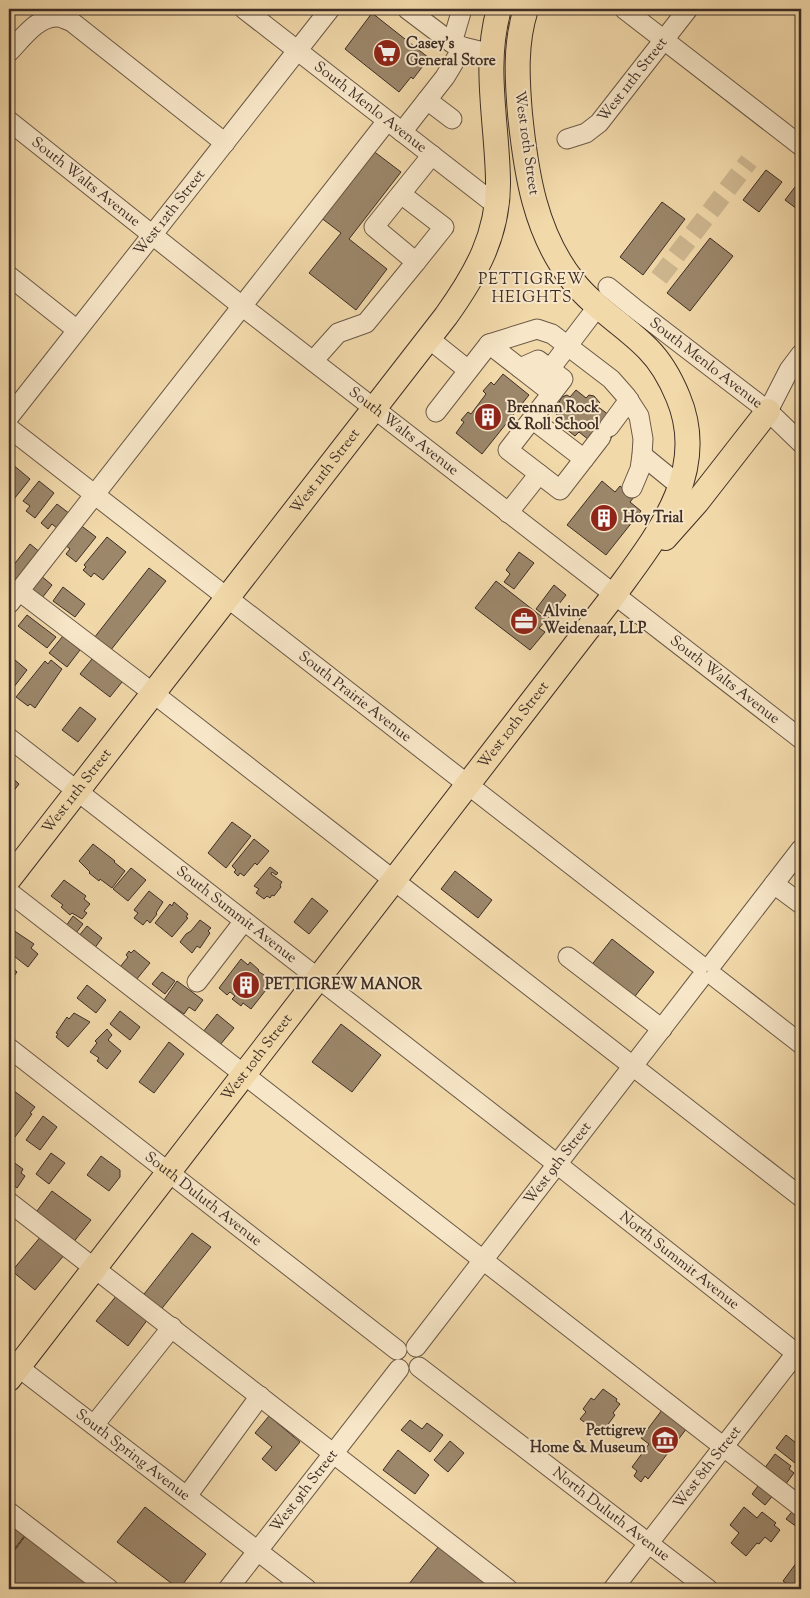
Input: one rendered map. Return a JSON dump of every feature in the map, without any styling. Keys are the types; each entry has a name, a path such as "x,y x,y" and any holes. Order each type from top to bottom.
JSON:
{"main road":[{"name":"West 11th Street","path":"9,879 464,291 477,268 486,251 492,228 498,182 491,89 493,36 499,9"},
{"name":"West 10th Street","path":"12,1369 95,1268 614,595 656,536 670,512 680,486 688,450 687,430 685,417 672,383 661,364 603,297 573,281 556,256 544,231 535,205 526,163 517,81 520,35 526,9"},
{"path":"614,595 697,502 768,411"}],"street":[{"name":"South Menlo Avenue","path":"244,9 496,205"},
{"name":"West 12th Street","path":"9,417 330,9"},
{"path":"407,9 427,15 458,45 492,54"},
{"path":"462,9 458,45 445,77 427,100 395,126 243,307 14,597 153,693 801,1197"},
{"path":"624,9 801,146"},
{"name":"West 11th Street","path":"567,139 586,133 600,123 688,9"},
{"path":"9,52 36,25 55,16 63,18 72,22 225,143"},
{"path":"427,100 452,119"},
{"name":"South Walts Avenue","path":"9,121 243,307 801,739"},
{"path":"416,262 374,227 432,155"},
{"path":"313,361 338,333 366,323 444,227 401,194"},
{"path":"9,276 78,330"},
{"name":"South Menlo Avenue","path":"603,297 634,308 768,411 801,443"},
{"path":"550,369 603,297"},
{"path":"436,412 489,344 537,329 552,334 611,379 629,400 639,416 642,455 640,469 632,488"},
{"path":"428,338 468,370"},
{"path":"489,344 552,393"},
{"path":"768,411 789,370 801,354"},
{"path":"520,368 538,360 563,379 508,450 560,490 629,400"},
{"path":"532,419 584,459"},
{"name":"South Prairie Avenue","path":"9,428 801,1044"},
{"path":"642,455 680,486"},
{"path":"508,513 539,474"},
{"name":"South Summit Avenue","path":"9,738 557,1164"},
{"name":"West 9th Street","path":"406,1349 484,1259 801,849"},
{"path":"774,884 801,904"},
{"path":"9,892 801,1507"},
{"path":"197,982 244,921"},
{"path":"568,957 662,1029"},
{"name":"South Duluth Avenue","path":"9,1048 168,1172 406,1349"},
{"name":"North Summit Avenue","path":"557,1164 800,1352"},
{"path":"9,1202 508,1589"},
{"path":"94,1425 172,1328"},
{"path":"406,1349 421,1354 419,1367 412,1372 407,1372 396,1366 394,1358 406,1349"},
{"name":"West 8th Street","path":"613,1589 800,1352"},
{"name":"North Duluth Avenue","path":"419,1367 708,1589"},
{"name":"South Spring Avenue","path":"12,1369 94,1425 307,1589"},
{"name":"West 9th Street","path":"228,1589 399,1369"},
{"path":"187,1496 260,1396"},
{"path":"9,1512 108,1589"}],"building":[{"name":"Casey's General Store","path":"372,13 429,58 413,79 411,77 399,92 345,49"},
{"path":"372,150 401,172 349,239 387,269 356,310 309,273 341,233 320,217"},
{"path":"766,170 782,182 759,212 743,200"},
{"path":"795,187 801,192 801,212 785,200"},
{"path":"662,202 685,219 643,275 620,257"},
{"path":"710,238 733,256 690,311 667,293"},
{"name":"Brennan Rock & Roll School","path":"503,374 529,395 482,454 456,433 464,422 461,420 468,412 471,414 486,394 483,391 491,382 494,385"},
{"path":"576,390 586,398 589,395 594,396 600,403 597,406 609,415 614,434 609,441 589,440 579,432 575,436 565,428 568,424 556,414 560,409 558,404 562,397 567,395 570,397"},
{"path":"12,464 30,479 10,504 9,468"},
{"path":"39,481 54,493 35,518 26,511 30,506 23,501"},
{"name":"Hoy Trial","path":"602,481 615,492 620,486 634,497 630,502 641,511 606,555 567,525"},
{"path":"57,504 70,514 58,529 52,524 48,529 41,523"},
{"path":"79,524 96,537 76,562 66,554 70,549 64,544"},
{"path":"107,537 126,552 103,580 94,573 91,577 83,570 86,567 84,565"},
{"path":"30,544 41,553 12,589 9,587 9,571"},
{"path":"519,552 534,563 514,589 504,582 510,574 506,570"},
{"path":"149,568 166,581 110,651 94,638"},
{"path":"40,575 52,585 42,598 30,588"},
{"path":"496,581 546,620 539,628 545,632 530,650 475,608"},
{"path":"554,585 566,595 548,618 536,609"},
{"path":"63,587 85,604 75,617 53,601"},
{"path":"27,615 56,637 47,648 18,626"},
{"path":"63,636 80,650 67,667 49,653"},
{"path":"96,654 126,677 110,697 80,674"},
{"path":"9,655 27,670 10,692 9,691"},
{"path":"51,660 62,669 35,708 30,704 28,706 16,697 45,661 48,664"},
{"path":"80,707 96,719 78,742 62,730"},
{"path":"9,775 19,784 9,797"},
{"path":"232,822 251,836 226,868 208,853"},
{"path":"254,839 269,851 244,876 240,873 238,876 232,866"},
{"path":"93,844 125,871 112,888 89,873 79,861"},
{"path":"270,867 278,873 276,875 272,872 271,874 282,882 281,887 274,896 272,895 270,898 267,896 264,899 256,893 259,889 254,886"},
{"path":"131,868 146,880 128,901 113,889"},
{"path":"455,871 492,900 478,918 441,889"},
{"path":"64,880 86,896 84,899 90,904 84,911 87,913 82,919 72,913 70,915 61,907 63,905 51,896"},
{"path":"149,891 163,902 150,923 147,920 143,925 134,918 138,913 134,910"},
{"path":"312,898 328,911 309,934 294,922"},
{"path":"174,902 188,914 186,917 188,918 172,937 155,923 170,904 172,906"},
{"path":"73,916 83,924 76,933 66,926"},
{"path":"200,920 211,928 208,931 210,933 200,948 197,946 192,953 180,942"},
{"path":"87,926 102,938 94,949 78,937"},
{"path":"13,930 34,944 31,948 38,954 28,967 10,953 12,952 9,949 11,939 9,935"},
{"path":"612,939 654,972 632,1000 590,967"},
{"path":"134,950 150,963 136,980 120,967 128,957 126,955 129,951 131,953"},
{"name":"PETTIGREW MANOR","path":"241,959 248,965 250,962 258,971 273,981 251,1009 243,1003 241,1006 232,999 235,996 230,992 227,995 219,988"},
{"path":"9,965 17,972 9,983"},
{"path":"162,972 175,981 165,994 152,984"},
{"path":"177,981 203,1000 195,1011 189,1007 184,1014 164,1000"},
{"path":"87,985 106,1000 96,1013 77,998"},
{"path":"120,1011 140,1027 130,1040 110,1024"},
{"path":"74,1013 90,1022 68,1047 56,1037 58,1034 56,1033 67,1017 69,1019"},
{"path":"217,1014 234,1028 220,1045 203,1032"},
{"path":"341,1024 381,1055 352,1092 312,1062"},
{"path":"107,1029 112,1035 108,1040 121,1051 107,1069 97,1061 99,1058 90,1052 97,1043 95,1041"},
{"path":"169,1042 184,1054 154,1093 139,1082"},
{"path":"9,1087 35,1107 9,1145"},
{"path":"43,1116 57,1127 40,1150 26,1140"},
{"path":"51,1153 65,1163 49,1184 36,1174"},
{"path":"101,1156 120,1170 120,1177 109,1191 87,1175"},
{"path":"12,1161 23,1169 21,1173 25,1176 17,1188 9,1182 9,1164"},
{"path":"52,1191 91,1220 72,1244 34,1215"},
{"path":"192,1233 211,1247 159,1312 141,1298"},
{"path":"42,1235 65,1254 35,1290 12,1271"},
{"path":"117,1295 148,1319 128,1346 96,1321"},
{"path":"603,1389 617,1399 616,1401 620,1404 606,1427 603,1424 600,1428 597,1426 595,1430 580,1419 586,1412 583,1409 591,1398 594,1400"},
{"path":"662,1410 687,1428 648,1479 645,1476 641,1482 634,1476 637,1471 632,1467 649,1444 641,1438"},
{"path":"269,1416 300,1442 276,1471 262,1459 272,1447 255,1433"},
{"path":"410,1420 422,1429 427,1423 443,1435 430,1452 401,1430"},
{"path":"786,1435 801,1447 800,1467 776,1448"},
{"path":"450,1441 464,1453 448,1472 434,1460"},
{"path":"398,1450 429,1475 415,1494 383,1470"},
{"path":"775,1454 791,1466 789,1469 794,1473 785,1485 764,1469"},
{"path":"761,1482 775,1493 765,1505 752,1494"},
{"path":"145,1507 206,1554 179,1589 117,1542"},
{"path":"744,1507 757,1518 762,1512 776,1523 774,1525 780,1530 771,1542 765,1537 746,1556 731,1543 739,1533 730,1525"},
{"path":"795,1508 801,1513 801,1530 786,1519"},
{"path":"11,1524 25,1535 9,1556 9,1527"},
{"path":"26,1535 97,1589 20,1589 9,1581 9,1558"},
{"path":"439,1546 494,1589 405,1589"},
{"path":"797,1562 801,1565 801,1589 789,1589 791,1587 783,1581"}],"tunnel":[{"path":"659,278 749,161"}],"place":[{"name":"Casey's General Store","path":"387,53"},
{"name":"Brennan Rock & Roll School","path":"488,417"},
{"name":"Hoy Trial","path":"604,518"},
{"name":"Alvine Weidenaar, LLP","path":"524,621"},
{"name":"PETTIGREW MANOR","path":"246,985"},
{"name":"Pettigrew Home & Museum","path":"665,1440"}],"district":[{"name":"PETTIGREW HEIGHTS","path":"532,289"}]}
